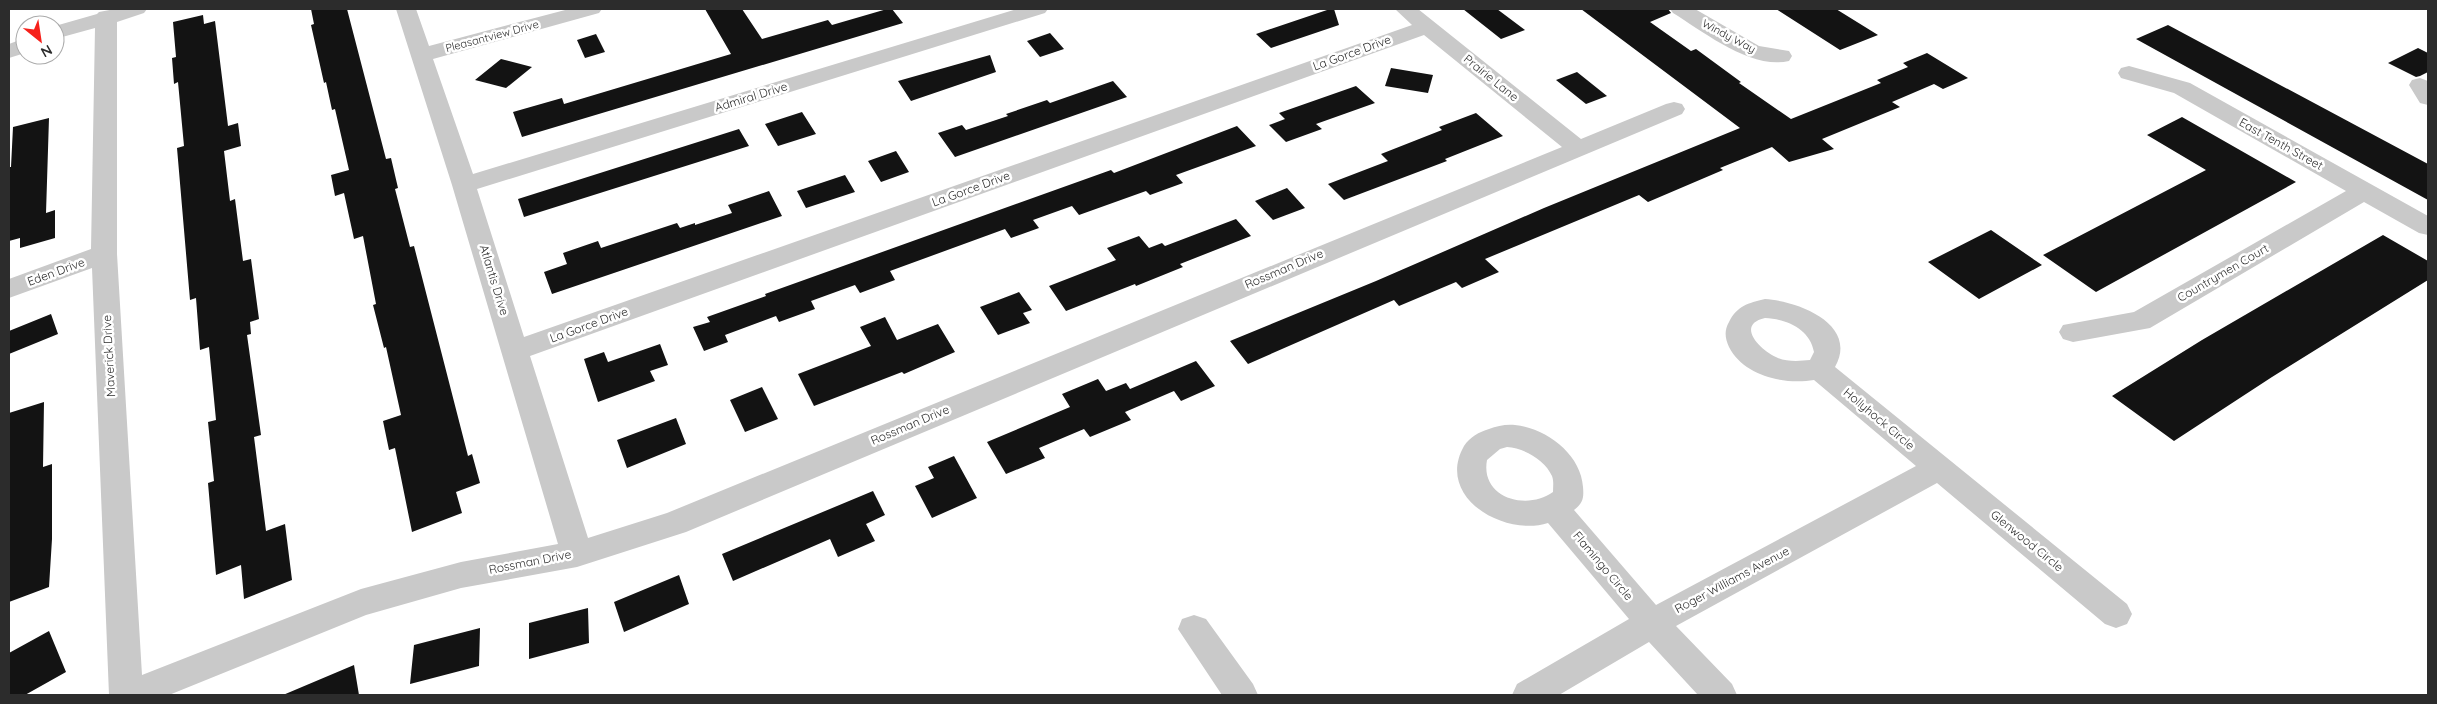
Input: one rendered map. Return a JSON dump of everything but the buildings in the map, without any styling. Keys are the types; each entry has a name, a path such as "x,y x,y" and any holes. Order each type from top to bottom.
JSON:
{"street":[{"path":"65,30 106,16 137,9"},
{"name":"Atlantis Drive","path":"406,9 464,184 577,554"},
{"name":"Pleasantview Drive","path":"422,56 592,9"},
{"name":"Admiral Drive","path":"464,184 1038,9"},
{"name":"Prairie Lane","path":"1405,9 1577,147"},
{"name":"Windy Way","path":"1680,9 1753,52 1781,56"},
{"name":"Maverick Drive","path":"106,16 104,254 126,695"},
{"name":"La Gorce Drive","path":"515,351 1427,27"},
{"name":"East Tenth Street","path":"2129,73 2182,88 2428,227"},
{"name":"Rossman Drive","path":"131,695 361,603 461,575 577,554 675,524 1577,147 1674,109"},
{"name":"Countrymen Court","path":"2073,332 2140,321 2364,191"},
{"name":"Eden Drive","path":"9,289 104,254"},
{"name":"Hollyhock Circle","path":"1819,369 1938,468"},
{"name":"Glenwood Circle","path":"1938,468 2116,614"},
{"name":"Roger Williams Avenue","path":"1528,695 1652,623 1938,468"},
{"name":"Flamingo Circle","path":"1554,508 1652,623 1720,695"},
{"path":"1194,629 1241,695"}]}
